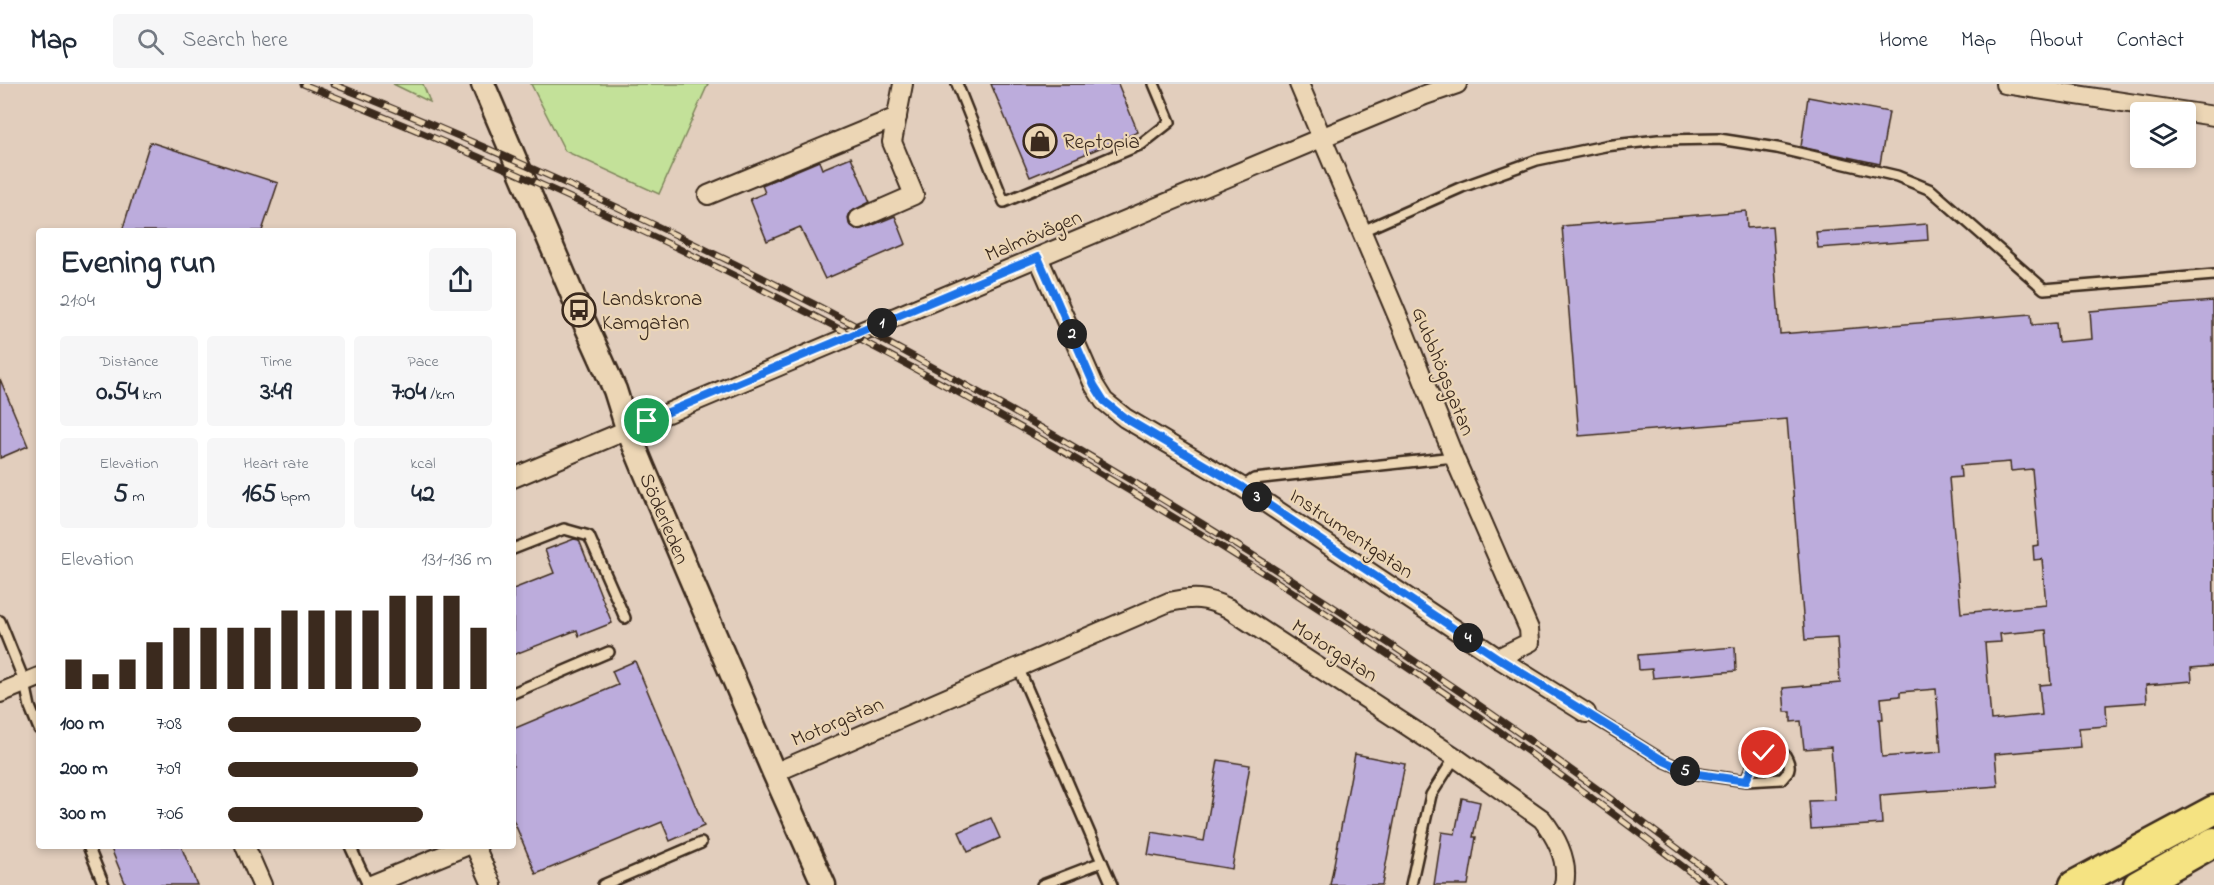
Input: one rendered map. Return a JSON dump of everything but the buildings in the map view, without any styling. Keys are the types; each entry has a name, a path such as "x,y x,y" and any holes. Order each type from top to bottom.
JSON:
{"main road":[{"path":"2074,885 2214,810"},
{"path":"2138,885 2214,842"}],"street":[{"name":"Söderleden","path":"483,84 615,390 627,428 824,885"},
{"path":"859,219 914,195 892,142 903,84"},
{"name":"Gubbhögsgatan","path":"1299,84 1403,329 1454,457 1529,629 1530,642 1498,658"},
{"name":"Malmövägen","path":"516,477 1320,138 1457,84"},
{"path":"2005,84 2214,116"},
{"path":"708,195 897,117"},
{"name":"Instrumentgatan","path":"1038,257 1094,385 1104,401 1125,418 1242,487 1498,658 1586,713"},
{"name":"Motorgatan","path":"774,773 1169,602 1192,597 1210,600 1239,614 1455,757 1542,819 1552,831 1562,851 1566,874 1564,885"},
{"path":"0,693 32,680"},
{"path":"246,849 262,885"},
{"path":"369,885 459,849"},
{"path":"476,849 492,885"}],"lane":[{"path":"957,84 1004,202 1142,144 1170,122 1154,84"},
{"path":"1360,232 1462,187 1537,160 1605,146 1647,141 1719,139 1778,148 1897,176 1931,190 2044,289 2214,274"},
{"path":"1242,487 1254,478 1454,457"},
{"path":"516,548 564,529 589,536 625,618"},
{"path":"0,621 32,680 30,707 36,722"},
{"path":"516,692 609,652"},
{"path":"1018,667 1112,885"},
{"path":"1586,713 1664,761 1691,773 1746,781 1782,779 1789,772 1790,764 1785,755 1776,752 1764,753 1756,758 1746,781"},
{"path":"1411,885 1431,795 1455,757"},
{"path":"603,885 701,843"},
{"path":"89,849 104,885"},
{"path":"351,849 369,885"},
{"path":"1042,885 1102,862"}],"green space":[{"path":"393,84 423,84 430,102"},
{"path":"531,84 708,84 659,194 565,151"}],"railway":[{"path":"303,84 449,144 593,208 736,276 876,348 1015,424 1151,504 1285,587 1417,674 1564,777 1707,885"},
{"path":"333,84 519,162 702,248 881,339 1057,437 1229,541 1399,650 1564,765 1726,885"}],"place":[{"name":"Reptopia","path":"1040,141"},
{"name":"Landskrona Kamgatan","path":"579,310"}],"route":[{"path":"647,421 1038,257 1094,385 1104,401 1125,418 1242,487 1498,658 1664,761 1691,773 1746,781 1756,758 1764,753"}]}
